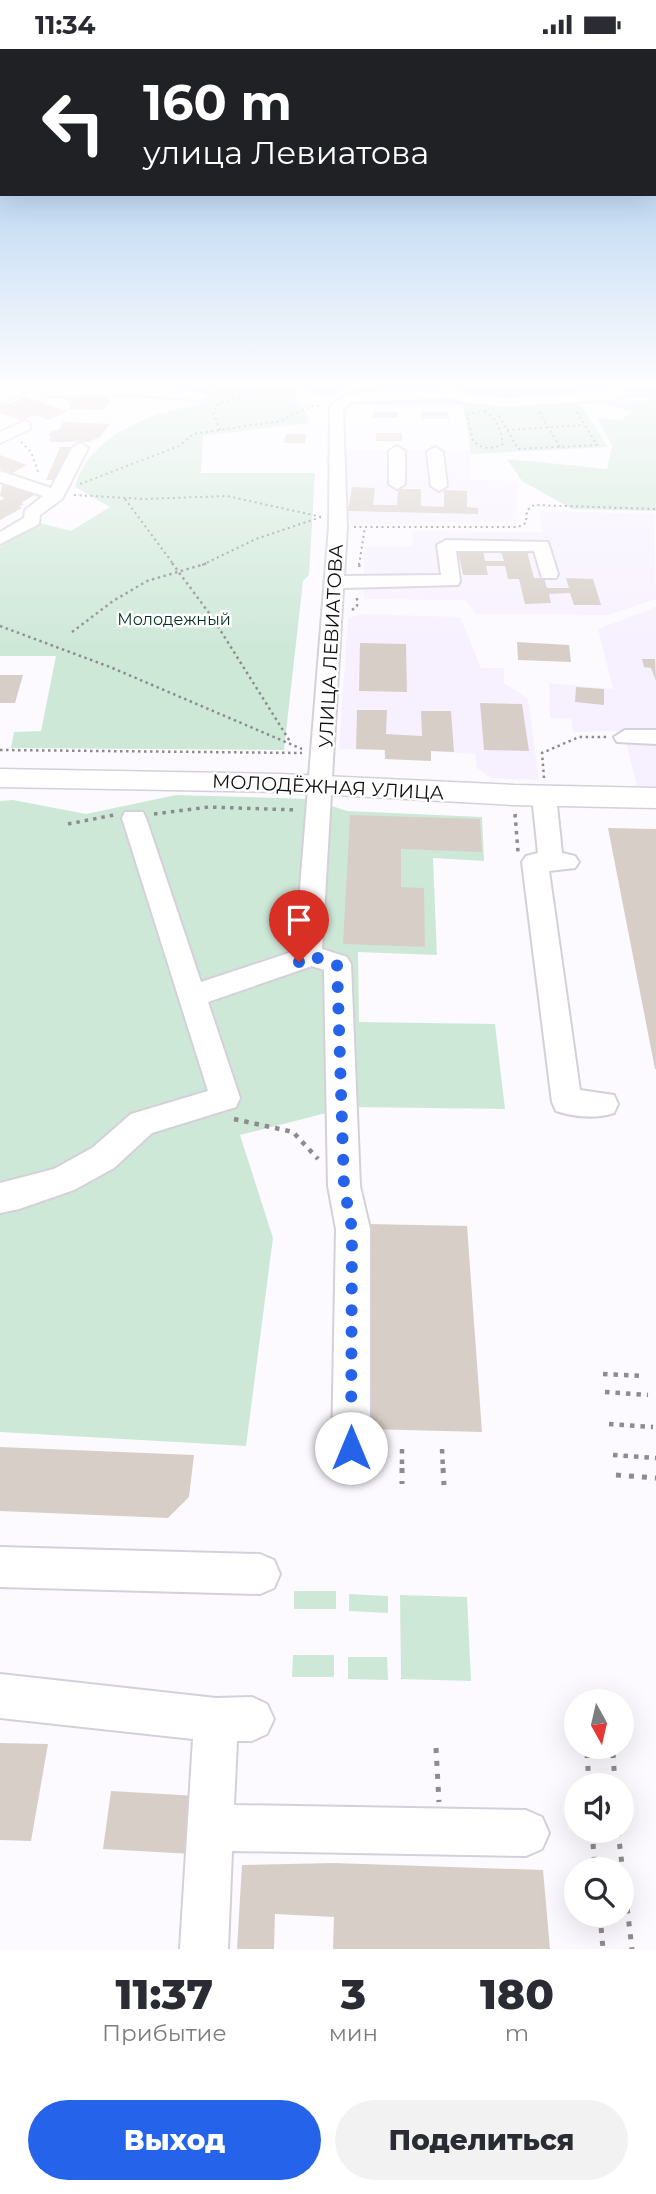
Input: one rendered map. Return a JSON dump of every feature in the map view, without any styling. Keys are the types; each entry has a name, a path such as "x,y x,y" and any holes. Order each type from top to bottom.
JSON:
{"main road":[{"name":"МОЛОДЁЖНАЯ УЛИЦА","path":"0,778 318,798 544,792 656,798"}],"street":[{"path":"0,539 33,520 31,514 56,495 69,470"},
{"name":"УЛИЦА ЛЕВИАТОВА","path":"308,955 335,582 334,470"},
{"path":"397,470 397,484"},
{"path":"437,470 439,486"},
{"path":"2,479 56,495"},
{"path":"335,582 451,581 446,545 542,546 549,574"},
{"path":"625,737 656,737"},
{"path":"544,792 567,1102 603,1104"},
{"path":"0,1198 19,1195 62,1180 103,1158 142,1122 225,1098 134,818"},
{"path":"192,996 299,962 308,955 337,964 344,1186 352,1229 351,1448"},
{"path":"0,1567 260,1574"},
{"path":"0,1696 234,1719 211,1828 204,1949"},
{"path":"211,1828 526,1833"}],"path":[{"path":"38,470 43,484 56,495 94,494 125,499 227,496 333,521 518,527 526,523 527,510 534,506 656,509"},
{"path":"56,495 120,470"},
{"path":"125,499 151,538 180,571 292,744"},
{"path":"72,632 113,601 147,581 208,563 256,539 333,521"},
{"path":"0,626 110,667 310,753 0,750"},
{"path":"544,792 542,753 579,737 625,737"},
{"path":"68,824 131,811 134,818 209,807 318,798"},
{"path":"514,809 519,857 551,862"},
{"path":"225,1098 232,1118 293,1132 344,1186"},
{"path":"603,1374 645,1376"},
{"path":"605,1392 648,1395"},
{"path":"610,1424 653,1427"},
{"path":"402,1449 402,1484"},
{"path":"442,1449 444,1485"},
{"path":"613,1455 656,1458"},
{"path":"616,1475 656,1478"},
{"path":"436,1748 439,1798"},
{"path":"619,1843 632,1949"},
{"path":"601,1927 603,1949"}],"shaded area":[{"path":"344,470 470,470 470,480 518,482 516,521 350,525 350,519 342,518"},
{"path":"539,511 654,514 656,599 608,615 476,614 465,600 364,599 364,547 413,546 412,531 542,532"},
{"path":"656,607 656,786 637,786 623,731 573,732 571,719 550,718 549,683 613,689 598,629"},
{"path":"362,614 460,617 481,668 504,668 504,683 528,699 539,780 491,778 477,768 475,754 431,751 431,761 385,759 384,750 339,749 348,618"}],"green space":[{"name":"Молодежный","path":"82,470 201,470 201,473 315,473 309,575 303,581 284,750 11,748 14,732 41,731 56,656 0,656 0,547 36,522 71,531 110,507 75,487"},
{"path":"514,470 656,470 656,511 572,509 522,481"},
{"path":"176,795 311,799 347,811 482,817 484,861 433,858 437,955 358,952 359,1022 495,1024 505,1109 350,1107 240,1135 273,1238 246,1446 0,1432 0,801 13,800 86,814"},
{"path":"294,1591 336,1591 336,1609 294,1609"},
{"path":"349,1594 388,1596 388,1613 349,1611"},
{"path":"400,1595 467,1597 471,1681 401,1679"},
{"path":"293,1655 334,1655 334,1677 292,1677"},
{"path":"348,1657 387,1657 388,1680 348,1679"}],"building":[{"path":"50,470 61,470 56,480 46,480"},
{"path":"3,482 36,494 21,503 24,504 19,507 22,508 0,520 0,501 5,498 0,496"},
{"path":"352,487 375,488 373,505 397,505 398,489 421,489 421,506 444,507 444,490 467,491 467,507 478,508 478,514 348,511"},
{"path":"458,551 483,551 485,561 504,561 501,552 527,551 534,578 544,578 547,588 569,588 566,578 593,579 601,605 574,605 570,593 549,594 551,603 525,604 519,579 508,579 505,566 486,566 488,575 463,575"},
{"path":"517,642 569,645 571,662 518,660"},
{"path":"360,643 406,644 407,692 359,691"},
{"path":"642,659 655,659 656,681 651,668 644,667"},
{"path":"0,675 23,675 15,703 0,703"},
{"path":"576,687 604,689 604,705 575,702"},
{"path":"480,703 522,704 529,751 484,750"},
{"path":"357,710 387,710 386,734 422,736 421,711 451,711 454,752 431,751 431,761 385,759 385,750 356,749"},
{"path":"350,815 480,819 482,852 401,849 401,887 424,888 425,947 343,944"},
{"path":"608,828 656,829 656,1069 655,1069"},
{"path":"367,1224 467,1226 482,1432 367,1429"},
{"path":"0,1447 194,1455 189,1497 168,1518 0,1511"},
{"path":"0,1743 48,1744 31,1841 0,1840"},
{"path":"111,1791 198,1796 193,1854 103,1849"},
{"path":"334,1863 543,1870 550,1949 333,1949 334,1917 275,1914 274,1949 237,1949 242,1865"}],"route":[{"path":"299,962 308,955 337,964 344,1186 352,1229 351,1448"}]}
